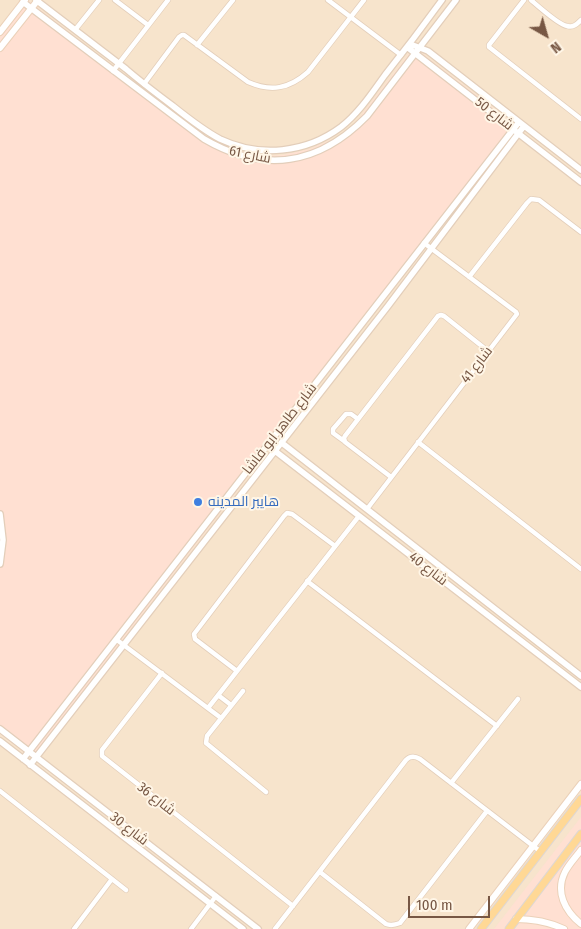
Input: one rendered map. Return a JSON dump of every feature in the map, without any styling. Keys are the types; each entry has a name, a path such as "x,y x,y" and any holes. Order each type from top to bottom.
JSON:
{"main road":[{"path":"0,48 37,0"},
{"path":"0,32 24,1"},
{"path":"469,929 581,784"},
{"path":"481,929 581,800"},
{"path":"509,929 516,923 581,834"},
{"path":"581,850 564,872 561,888 562,899 567,909 581,924"},
{"path":"516,923 530,919 564,929"}],"street":[{"name":"شارع 61","path":"37,0 198,125 232,144 256,150 282,151 303,146 328,135 350,119 442,0"},
{"path":"115,0 148,25"},
{"path":"113,70 168,0"},
{"path":"197,45 233,0"},
{"path":"328,0 401,55"},
{"path":"144,84 180,36 184,35 248,82 266,88 284,87 308,72 364,0"},
{"name":"شارع 61","path":"24,1 194,132 216,146 242,156 256,159 280,160 313,153 340,140 359,125 456,0"},
{"path":"524,0 489,45 489,48 581,119"},
{"path":"531,0 564,26 577,25 581,20"},
{"path":"75,30 96,1"},
{"name":"شارع 50","path":"408,45 428,51 581,170"},
{"name":"شارع 50","path":"408,45 415,54 581,182"},
{"name":"شارع طاهر ابو فاشا","path":"30,765 432,248 521,124"},
{"path":"194,132 198,125"},
{"name":"شارع طاهر ابو فاشا","path":"23,760 424,243 516,131"},
{"path":"470,277 531,199 539,200 581,232"},
{"name":"شارع 41","path":"366,509 516,313 424,243"},
{"path":"345,442 344,437 439,315 444,316 488,350"},
{"path":"358,419 351,414 346,414 333,429 333,433 391,477"},
{"name":"شارع 40","path":"282,442 581,676"},
{"path":"418,442 581,569"},
{"name":"شارع 40","path":"275,451 581,687"},
{"path":"237,671 195,639 194,634 284,516 287,513 292,514 335,546"},
{"path":"0,514 3,540 0,564"},
{"path":"208,708 359,516"},
{"path":"308,581 497,726"},
{"path":"117,640 221,718"},
{"name":"شارع 36","path":"162,673 102,750 102,756 293,906"},
{"path":"243,691 205,741 207,745 266,792"},
{"path":"218,695 231,705"},
{"path":"451,783 518,699"},
{"name":"شارع 30","path":"0,728 258,929"},
{"name":"شارع 30","path":"0,742 243,929"},
{"path":"275,929 406,760 413,757 420,759 541,852"},
{"path":"0,790 126,890"},
{"path":"320,872 386,924 400,923 487,811"},
{"path":"74,929 112,879"},
{"path":"191,929 216,896"}],"shaded area":[{"path":"0,0 581,0 581,929 0,929"},
{"path":"28,0 185,122 210,139 246,153 265,156 283,155 310,149 335,138 359,118 414,47 518,127 31,758 0,734 0,37"},
{"path":"581,817 581,929 494,929"}],"place":[{"name":"هايبر المدينه","path":"198,502"}]}
